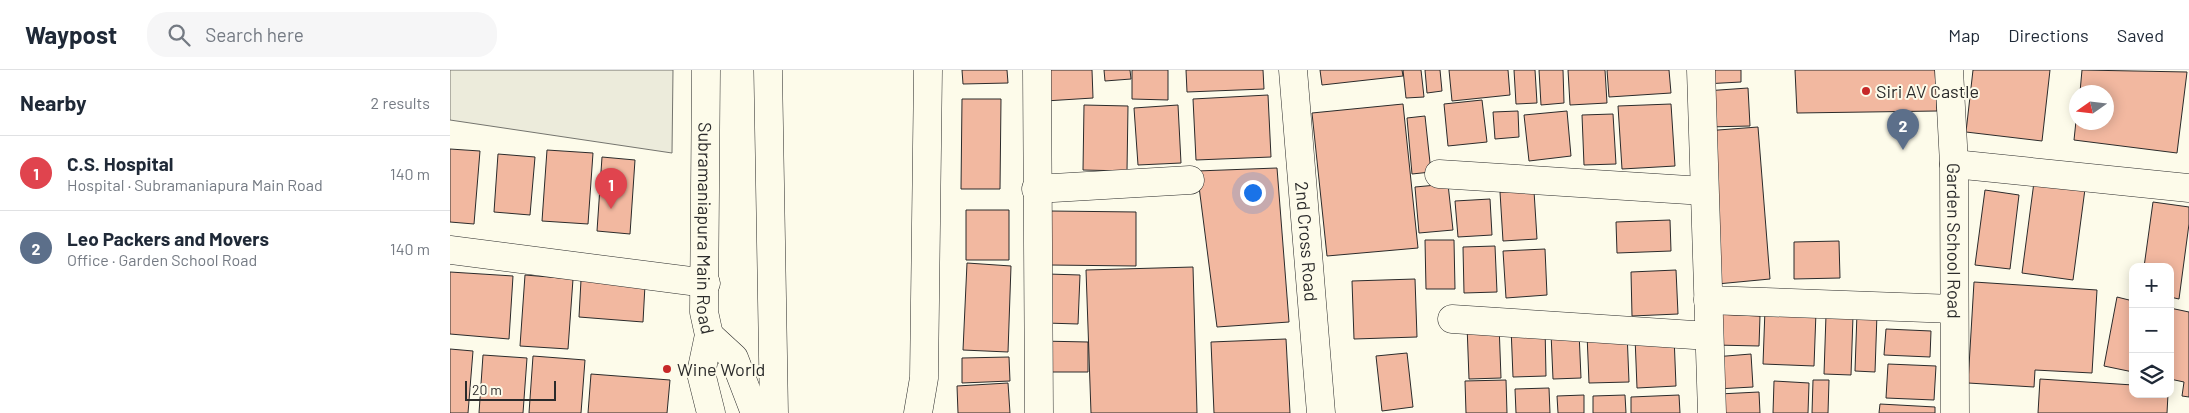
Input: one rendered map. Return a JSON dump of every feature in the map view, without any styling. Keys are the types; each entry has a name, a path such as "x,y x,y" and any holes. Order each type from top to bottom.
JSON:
{"street":[{"name":"Subramaniapura Main Road","path":"706,70 706,283 704,312 709,335 701,373 711,413"},
{"path":"768,70 774,413"},
{"path":"918,413 924,378 928,70"},
{"path":"1036,70 1039,413"},
{"name":"2nd Cross Road","path":"1293,70 1321,413"},
{"path":"1701,70 1712,413"},
{"name":"Garden School Road","path":"1949,70 1954,164 1956,413"},
{"path":"1954,164 2189,188"},
{"path":"1439,174 1704,190"},
{"path":"1036,188 1190,180"},
{"path":"450,250 706,283"},
{"path":"1708,300 1954,309"},
{"path":"1452,319 1709,336"},
{"path":"709,335 734,358 755,413"}],"shaded area":[{"path":"450,70 673,70 672,153 450,120"}],"building":[{"path":"962,70 1007,70 1008,83 963,84"},
{"path":"1044,70 1092,70 1093,98 1045,101"},
{"path":"1104,70 1130,70 1131,79 1105,81"},
{"path":"1132,70 1168,70 1168,100 1132,99"},
{"path":"1186,70 1263,70 1264,89 1187,92"},
{"path":"1320,70 1402,70 1403,76 1322,85"},
{"path":"1403,70 1421,70 1424,97 1406,98"},
{"path":"1425,70 1440,70 1442,91 1427,93"},
{"path":"1449,70 1508,70 1510,95 1452,101"},
{"path":"1514,70 1535,70 1537,103 1516,104"},
{"path":"1539,70 1563,70 1564,103 1541,105"},
{"path":"1568,70 1605,70 1607,103 1570,105"},
{"path":"1607,70 1669,70 1671,93 1609,97"},
{"path":"1704,70 1741,70 1741,82 1704,84"},
{"name":"Siri AV Castle","path":"1795,70 1935,70 1937,111 1797,113"},
{"path":"1973,70 2050,70 2042,141 1966,132"},
{"path":"2082,70 2187,72 2177,153 2074,140 2075,130 2114,130 2114,85 2081,85"},
{"path":"1748,88 1750,126 1707,127 1705,91"},
{"path":"1268,95 1271,157 1196,160 1193,99"},
{"path":"962,99 1001,99 1000,189 961,189"},
{"path":"1482,100 1487,142 1448,146 1444,104"},
{"path":"1403,104 1418,248 1327,256 1312,113"},
{"path":"1671,104 1675,166 1622,169 1618,106"},
{"path":"1084,105 1128,106 1127,171 1083,170"},
{"path":"1178,105 1181,163 1138,165 1134,108"},
{"path":"1518,111 1519,137 1495,139 1493,112"},
{"path":"1567,111 1571,156 1529,161 1524,115"},
{"path":"1613,114 1616,164 1584,165 1582,115"},
{"path":"1425,116 1431,172 1412,174 1407,118"},
{"path":"1758,127 1770,279 1717,284 1705,131"},
{"path":"450,149 480,151 474,224 450,222"},
{"path":"547,150 593,153 588,224 542,221"},
{"path":"498,154 535,157 530,215 494,212"},
{"path":"602,157 635,160 630,234 597,231"},
{"path":"1277,168 1289,322 1217,327 1197,171"},
{"path":"2034,182 2085,189 2073,280 2022,273"},
{"path":"1448,184 1453,230 1419,233 1415,187"},
{"path":"1985,190 2019,195 2010,269 1975,265"},
{"path":"1534,191 1537,239 1503,241 1500,192"},
{"path":"1490,199 1492,235 1458,237 1455,201"},
{"path":"2153,202 2189,207 2189,224 2179,299 2174,298 2174,263 2145,263"},
{"path":"966,210 1009,210 1009,260 966,260"},
{"path":"1051,211 1136,212 1136,266 1050,265"},
{"path":"1670,220 1671,251 1617,253 1616,222"},
{"path":"1425,240 1454,240 1455,289 1426,289"},
{"path":"1839,241 1840,278 1794,279 1794,242"},
{"path":"1495,246 1497,292 1464,293 1463,247"},
{"path":"1545,249 1547,295 1506,298 1503,251"},
{"path":"967,263 1011,266 1008,352 963,350"},
{"path":"1193,267 1197,413 1091,413 1086,270"},
{"path":"1676,270 1678,314 1632,316 1631,272"},
{"path":"450,272 513,276 509,339 450,334"},
{"path":"1048,274 1080,275 1078,324 1046,323"},
{"path":"525,275 573,279 568,349 520,346"},
{"path":"1415,279 1417,337 1354,339 1352,281"},
{"path":"581,280 645,285 643,322 579,317"},
{"path":"1974,282 2097,290 2092,373 2035,370 2034,387 1968,383"},
{"path":"2117,297 2129,300 2129,371 2104,366"},
{"path":"1765,309 1816,312 1814,366 1763,364"},
{"path":"2174,309 2189,312 2189,397 2182,396 2184,382 2174,380"},
{"path":"1857,313 1877,314 1875,372 1855,371"},
{"path":"1716,314 1760,316 1759,346 1715,345"},
{"path":"1826,315 1853,316 1851,375 1824,374"},
{"path":"1499,324 1501,378 1469,379 1467,325"},
{"path":"1545,326 1546,376 1513,377 1511,327"},
{"path":"1886,329 1931,331 1930,357 1884,355"},
{"path":"1579,332 1581,378 1553,379 1551,333"},
{"path":"1627,332 1629,382 1589,383 1587,334"},
{"path":"1674,336 1676,386 1637,388 1635,337"},
{"path":"1286,339 1290,413 1214,413 1211,342"},
{"path":"1040,341 1088,342 1088,372 1040,372"},
{"path":"450,349 473,351 468,413 450,413"},
{"path":"1407,353 1413,407 1382,411 1376,356"},
{"path":"1751,354 1753,387 1716,389 1714,357"},
{"path":"483,355 527,358 523,413 479,413"},
{"path":"533,356 585,360 581,413 529,413"},
{"path":"1009,357 1010,381 962,383 962,358"},
{"path":"1888,364 1936,366 1934,400 1886,398"},
{"path":"591,374 670,380 667,413 588,413"},
{"path":"2040,379 2129,385 2129,398 2168,398 2167,413 2038,413"},
{"path":"1506,380 1507,413 1466,413 1465,381"},
{"path":"1813,380 1829,380 1828,413 1812,413"},
{"path":"1774,381 1809,383 1808,413 1773,413"},
{"path":"1008,383 1010,413 958,413 957,386"},
{"path":"1549,388 1550,413 1516,413 1515,389"},
{"path":"1759,392 1760,413 1720,413 1719,394"},
{"path":"1584,395 1584,413 1558,413 1557,396"},
{"path":"1625,395 1626,413 1593,413 1593,396"},
{"path":"1679,395 1680,413 1631,413 1631,397"},
{"path":"1880,404 1935,407 1935,413 1879,413"}],"place":[{"name":"Siri AV Castle","path":"1866,91"},
{"name":"Leo Packers and Movers","path":"1903,150"},
{"name":"C.S. Hospital","path":"611,209"},
{"name":"Wine World","path":"667,369"}]}
